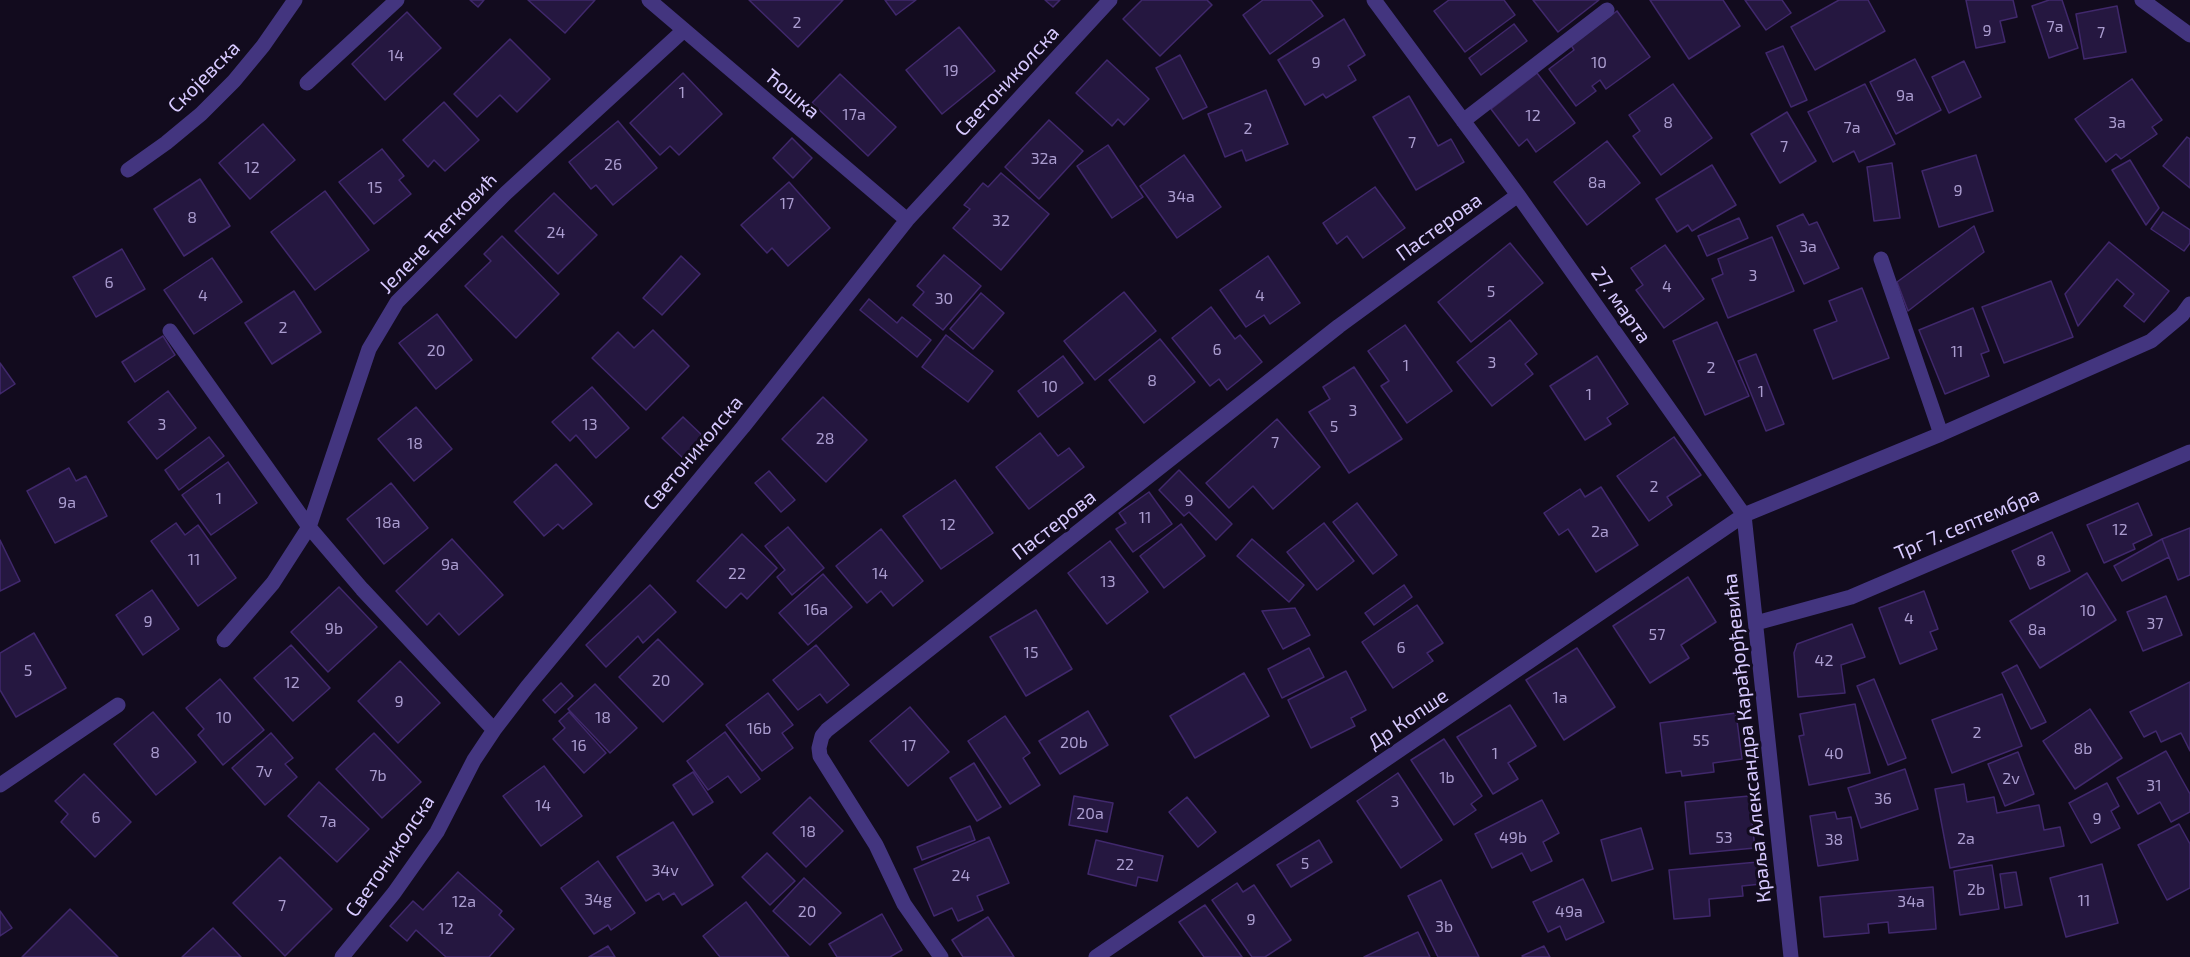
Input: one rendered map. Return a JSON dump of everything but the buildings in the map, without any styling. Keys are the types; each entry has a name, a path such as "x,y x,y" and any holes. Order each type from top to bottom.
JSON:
{"street":[{"name":"Скојевска","path":"128,170 201,114 234,81 264,46 295,0"},
{"path":"307,83 397,0"},
{"name":"Ћошка","path":"649,0 907,220"},
{"name":"Светониколска","path":"342,957 394,893 437,832 474,760 527,687 743,427 907,220 1110,0"},
{"name":"27. марта","path":"1374,0 1518,195 1744,515"},
{"path":"2142,0 2190,34"},
{"path":"1463,121 1607,10"},
{"name":"Јелене Ћетковић","path":"224,640 273,583 309,527 369,349 397,302 506,193 684,30"},
{"name":"Пастерова","path":"941,957 904,904 876,845 819,756 822,736 1339,326 1518,195"},
{"path":"1881,259 1941,434"},
{"path":"1744,515 1941,434 2151,341 2182,315 2190,304"},
{"path":"170,331 309,527 362,589 494,730"},
{"name":"Трг 7. септембра","path":"1756,623 1851,597 2190,452"},
{"name":"Краља Александра Карађорђевића","path":"1744,515 1791,957"},
{"name":"Др Копше","path":"1096,957 1744,515"},
{"path":"0,785 118,705"}]}
